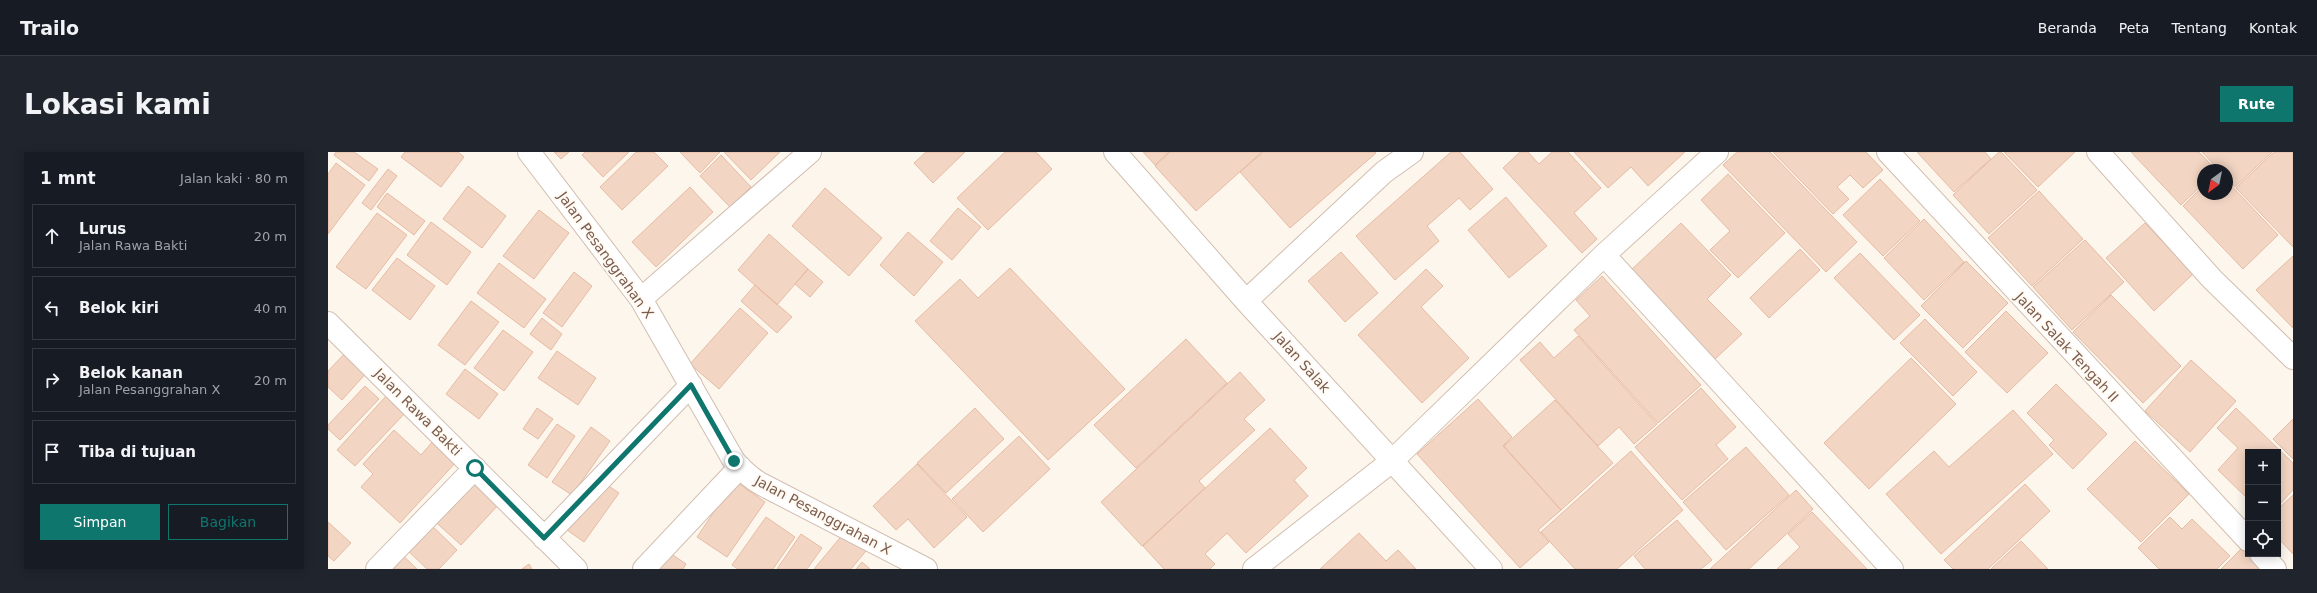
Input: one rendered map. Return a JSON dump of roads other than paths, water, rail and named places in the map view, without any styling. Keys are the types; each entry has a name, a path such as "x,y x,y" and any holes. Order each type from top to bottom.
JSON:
{"street":[{"name":"Jalan Pesanggrahan X","path":"529,152 641,299 734,461 751,479 926,569"},
{"path":"641,299 810,152"},
{"name":"Jalan Salak","path":"1116,152 1246,301 1491,569"},
{"path":"1246,301 1384,172 1412,152"},
{"path":"1254,569 1392,461 1604,255 1717,152"},
{"name":"Jalan Salak Tengah II","path":"1888,152 2245,537"},
{"path":"2098,152 2212,279 2293,358"},
{"path":"1604,255 1892,569"},
{"name":"Jalan Rawa Bakti","path":"328,323 576,569"},
{"path":"544,538 691,385"},
{"path":"644,569 740,467"},
{"path":"377,569 475,468"},
{"path":"2264,557 2275,569"}]}
